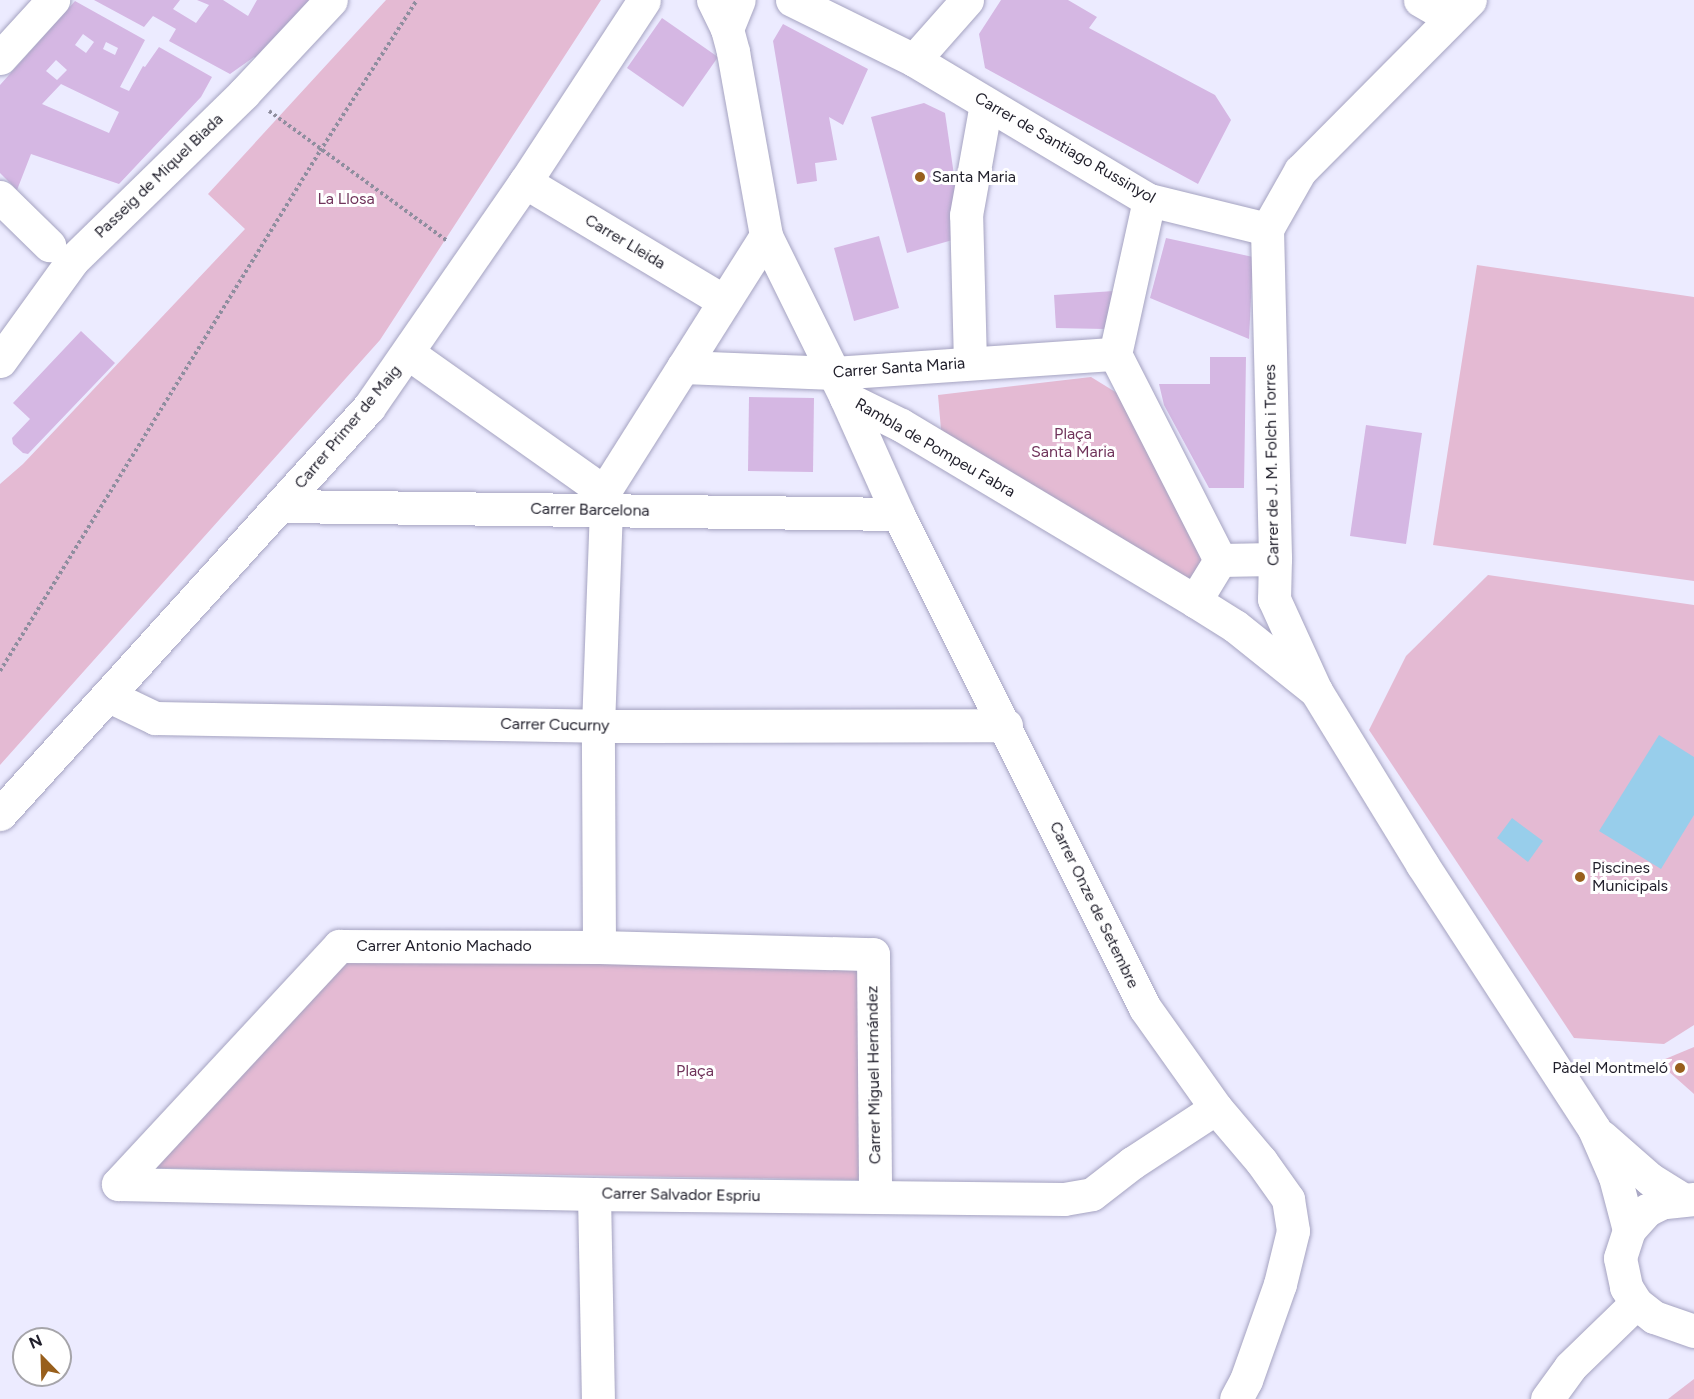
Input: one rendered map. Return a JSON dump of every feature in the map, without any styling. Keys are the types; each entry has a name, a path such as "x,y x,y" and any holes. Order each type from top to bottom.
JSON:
{"street":[{"path":"0,58 53,0"},
{"name":"Carrer Primer de Maig","path":"0,814 369,407 525,182 644,0"},
{"path":"713,0 733,15 766,236 840,385"},
{"name":"Carrer de Santiago Russinyol","path":"792,0 914,60 1149,200 1267,229"},
{"path":"914,60 967,0"},
{"path":"1420,0 1460,9"},
{"path":"1267,229 1300,171 1460,9"},
{"name":"Passeig de Miquel Biada","path":"0,361 60,253 244,93 320,11"},
{"path":"970,363 966,215 986,104"},
{"name":"Carrer Lleida","path":"525,182 724,302"},
{"path":"0,197 60,253"},
{"path":"1149,200 1115,354 1220,560"},
{"name":"Carrer de J. M. Folch i Torres","path":"1267,229 1274,599 1316,691"},
{"path":"600,947 598,726 605,501 683,367 766,236"},
{"path":"408,353 605,501"},
{"name":"Carrer Santa Maria","path":"683,367 840,385 970,363 1115,354"},
{"name":"Carrer Onze de Setembre","path":"840,385 898,514 1006,725 1145,1008 1216,1108 1262,1161 1288,1199 1293,1231 1280,1284 1246,1380 1236,1399"},
{"name":"Rambla de Pompeu Fabra","path":"840,385 900,425 1235,626 1316,691"},
{"name":"Carrer Barcelona","path":"281,506 605,501 898,514"},
{"path":"1220,560 1275,559"},
{"path":"1195,601 1220,560"},
{"path":"1235,626 1256,619 1274,599"},
{"path":"1316,691 1422,864 1594,1130 1614,1177 1629,1230"},
{"name":"Carrer Cucurny","path":"109,696 155,718 598,726 1006,725"},
{"name":"Carrer Antonio Machado","path":"118,1184 339,946 600,947 873,954"},
{"name":"Carrer Miguel Hernández","path":"873,954 875,1197"},
{"name":"Carrer Salvador Espriu","path":"118,1184 594,1194 1064,1199 1092,1194 1132,1162 1216,1108"},
{"path":"1594,1130 1650,1179 1687,1199"},
{"path":"594,1194 598,1399"},
{"path":"1687,1199 1663,1202 1647,1210 1629,1230 1622,1250 1621,1272 1626,1287 1636,1303 1654,1317 1689,1325"},
{"path":"1546,1399 1570,1368 1636,1303"}],"path":[{"path":"0,671 320,151 417,0"},
{"path":"244,93 320,151 472,259"}],"green space":[{"name":"La Llosa","path":"386,0 601,0 380,340 0,765 0,484 23,464 245,229 208,194"},
{"path":"1477,265 1694,297 1694,581 1433,545"},
{"name":"Plaça Santa Maria","path":"1091,377 1117,393 1204,560 1189,579 942,441 938,395"},
{"name":"Piscines Municipals","path":"1488,575 1694,605 1694,1025 1664,1044 1574,1038 1369,730 1406,656"},
{"name":"Plaça","path":"345,958 860,966 859,1180 150,1168"},
{"name":"Pàdel Montmeló","path":"1694,1047 1694,1094 1658,1062"},
{"path":"1694,1379 1694,1399 1668,1399"}],"water":[{"path":"1659,735 1694,757 1694,815 1661,869 1599,831"},
{"path":"1512,818 1543,841 1528,862 1497,838"}],"building":[{"path":"94,0 180,0 173,9 196,23 209,5 197,0 223,0 248,16 257,0 310,0 255,58 230,74 169,41 176,29 153,16 144,27"},
{"path":"1001,0 1068,0 1097,17 1089,28 1215,95 1231,120 1198,184 985,68 979,34"},
{"path":"75,1 145,40 120,87 129,91 143,66 145,67 159,47 212,77 201,97 119,184 31,154 17,190 0,173 0,85","holes":["83,34 94,42 86,53 75,45","106,42 118,48 115,55 103,49","56,60 67,70 57,80 46,71","61,84 119,112 109,133 42,104"]},
{"path":"662,18 718,57 683,107 627,68"},
{"path":"783,24 868,69 843,125 829,117 837,160 815,163 817,181 797,184 773,41"},
{"name":"Santa Maria","path":"924,103 945,113 963,237 907,253 871,117"},
{"path":"879,236 899,308 854,321 834,248"},
{"path":"1166,238 1253,257 1249,339 1150,298"},
{"path":"1114,291 1105,329 1056,328 1054,295"},
{"path":"81,331 115,363 28,454 23,453 13,444 12,438 30,419 13,403"},
{"path":"1210,357 1246,357 1244,488 1209,488 1164,405 1159,384 1210,384"},
{"path":"749,397 814,398 813,472 748,471"},
{"path":"1366,425 1422,433 1406,544 1350,536"}],"place":[{"name":"Santa Maria","path":"920,177"},
{"name":"Piscines Municipals","path":"1580,877"},
{"name":"Pàdel Montmeló","path":"1680,1068"}]}
